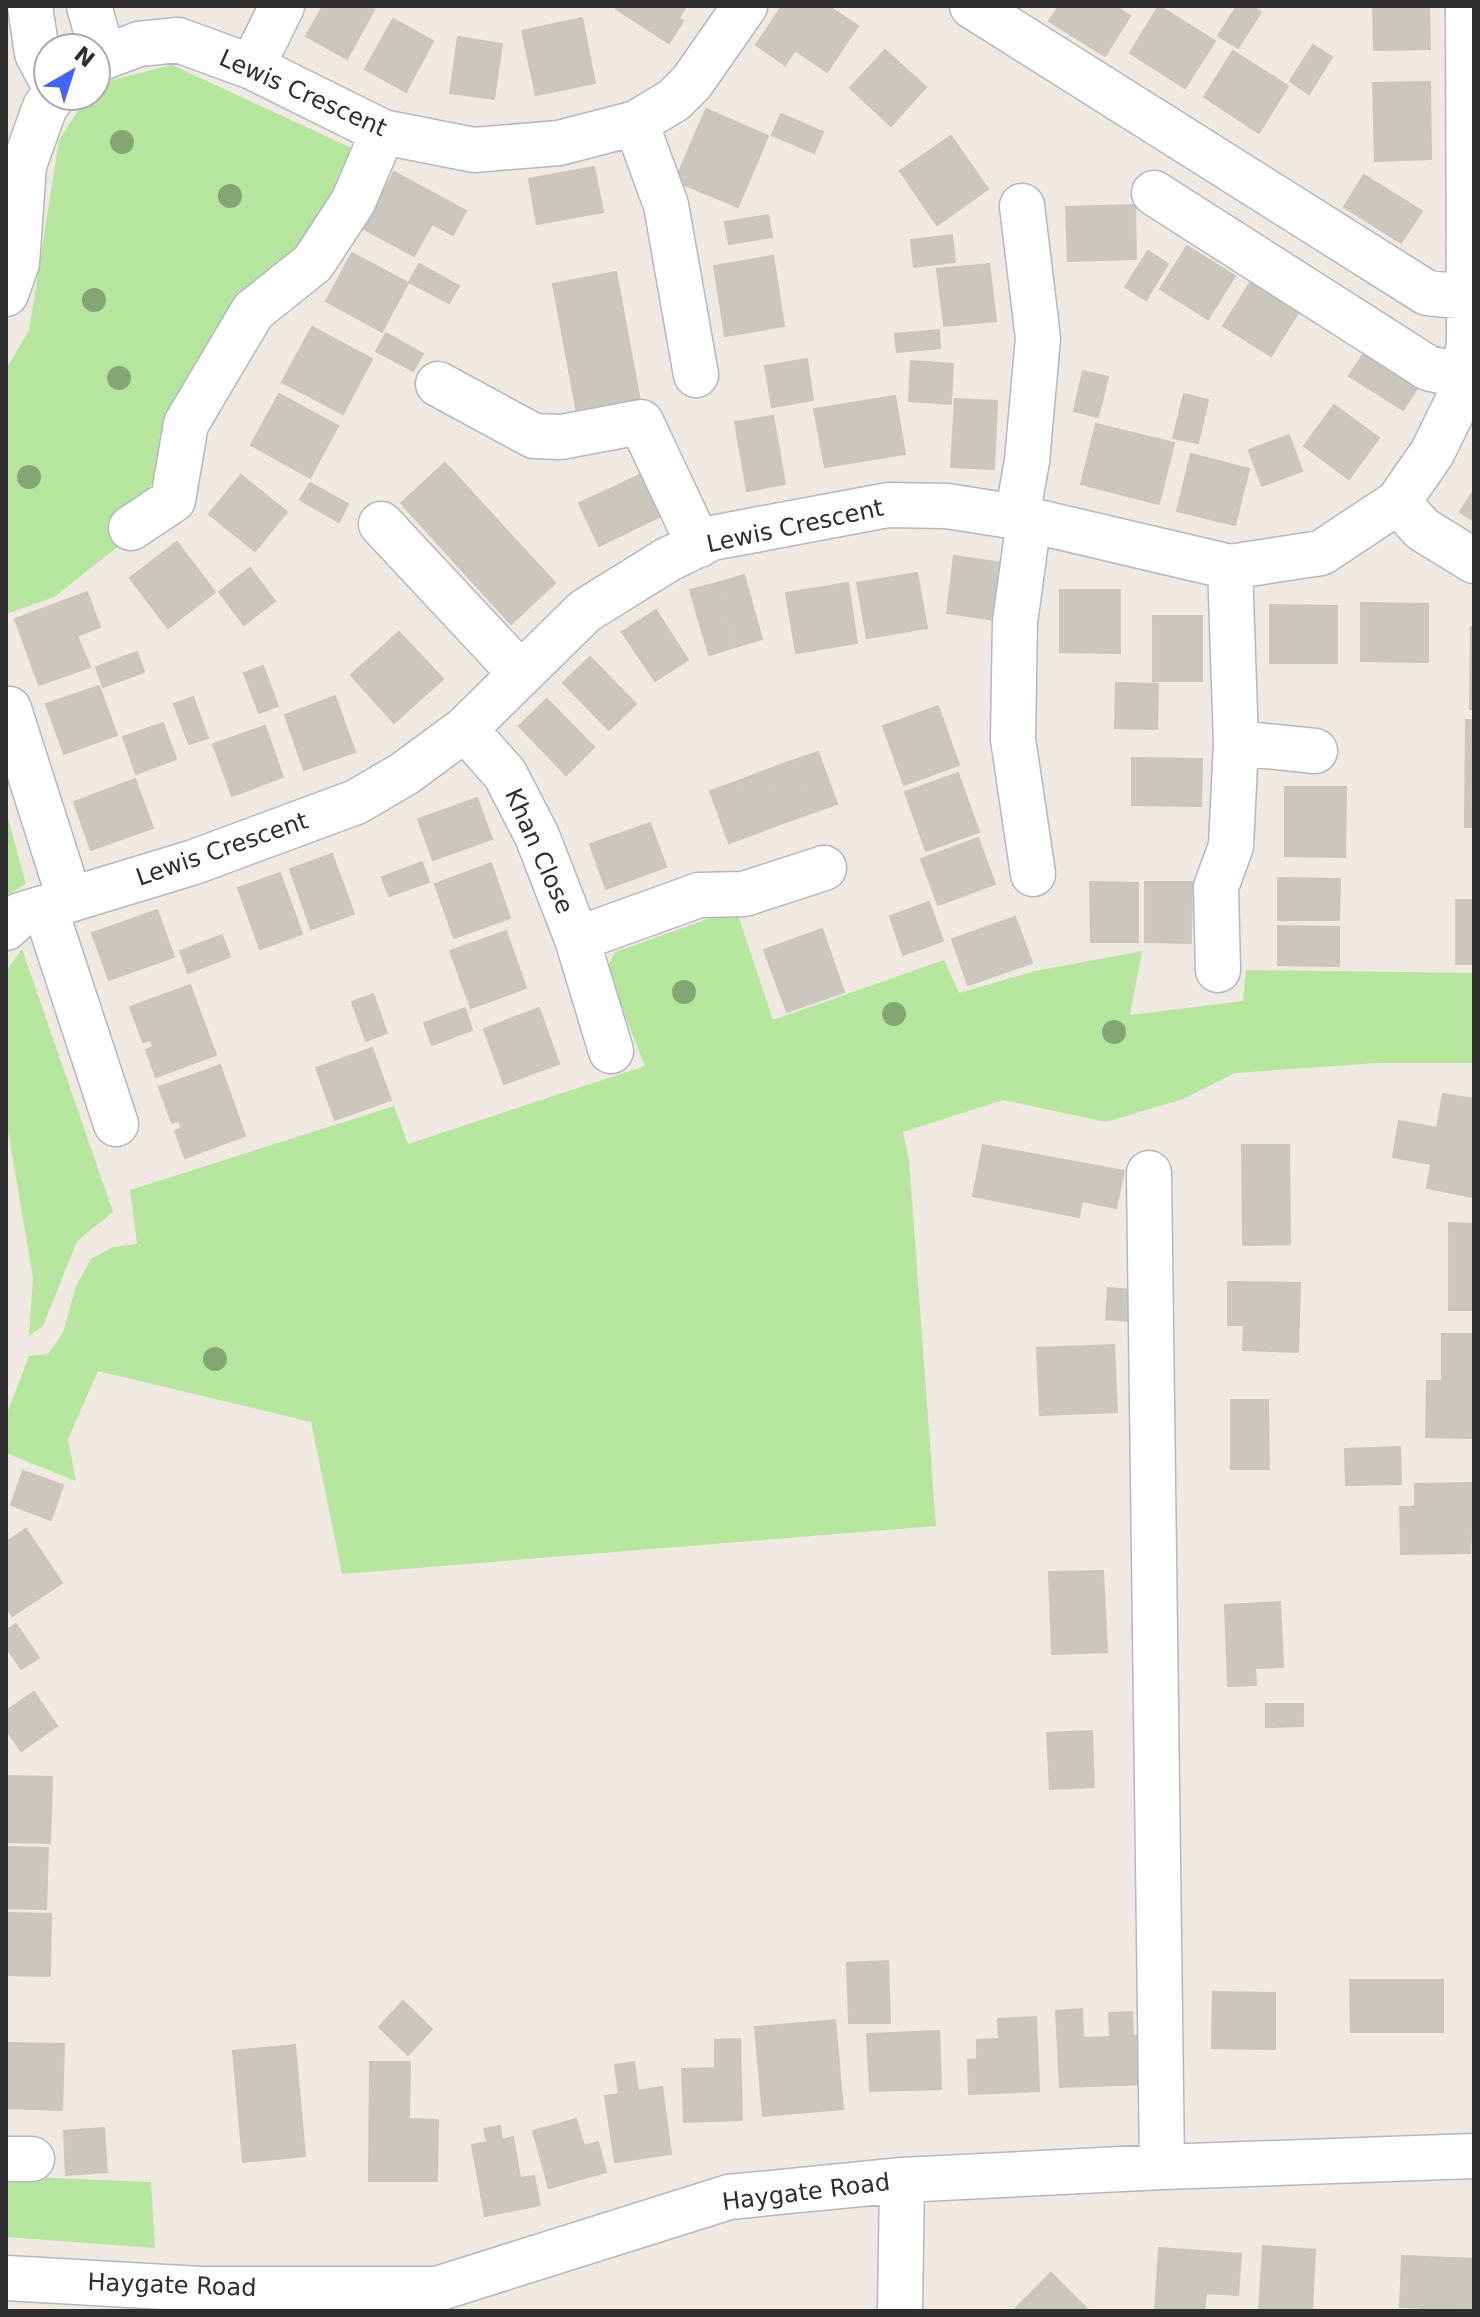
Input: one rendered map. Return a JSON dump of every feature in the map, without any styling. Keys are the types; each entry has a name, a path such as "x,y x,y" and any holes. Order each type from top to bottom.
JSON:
{"street":[{"path":"30,6 34,32"},
{"path":"89,6 94,32"},
{"path":"252,67 282,6"},
{"name":"Lewis Crescent","path":"112,54 139,44 178,40 252,67 383,132 474,150 559,143 636,123 674,100 692,82 745,6"},
{"path":"972,6 1427,293 1470,315"},
{"name":"Lewis Crescent","path":"6,928 20,915 194,862 356,802 404,774 465,729 585,611 667,560 712,538 888,505 947,506 1023,519 1230,567 1321,553 1398,502 1432,453 1457,402 1469,344 1470,315 1468,6"},
{"path":"6,294 17,263 15,163 42,112"},
{"path":"636,123 666,205 696,375"},
{"path":"131,528 173,500 186,424 253,311 313,263 353,202 383,132"},
{"path":"1154,193 1428,368 1462,376"},
{"path":"1022,206 1038,338 1015,622 1013,739 1033,874"},
{"path":"438,384 534,436 561,437 641,422 699,545"},
{"path":"1398,502 1422,529 1474,561"},
{"path":"381,524 521,674"},
{"path":"1218,970 1216,887 1231,846 1236,743 1230,567"},
{"path":"9,709 116,1124"},
{"name":"Khan Close","path":"465,729 505,774 537,836 577,939 611,1051"},
{"path":"1236,743 1315,751"},
{"name":"Khan Close","path":"577,939 699,895 744,894 824,868"},
{"path":"1149,1173 1162,2167"},
{"name":"Haygate Road","path":"6,2278 200,2289 437,2289 729,2197 902,2180 1474,2156"},
{"path":"900,2311 902,2180"}],"green space":[{"path":"172,65 356,150 305,248 239,295 188,375 170,435 166,467 146,491 110,519 125,541 54,597 6,614 6,369 29,331 59,140 77,112 112,112 112,80"},
{"path":"6,811 26,884 6,896"},
{"path":"736,909 773,1020 944,960 959,993 1035,971 1142,951 1130,1015 1243,1001 1246,970 1474,973 1474,1063 1378,1063 1235,1073 1183,1099 1106,1122 1003,1100 903,1132 909,1160 936,1526 342,1574 311,1422 98,1371 68,1439 76,1481 6,1453 6,1416 29,1356 48,1354 63,1333 76,1286 91,1259 113,1247 137,1244 130,1190 394,1106 408,1144 645,1066 610,978 609,964 615,952"},
{"path":"22,949 113,1212 77,1241 43,1326 29,1336 33,1278 6,1119 6,971"},
{"path":"6,2176 151,2182 155,2248 6,2237"}],"building":[{"path":"323,6 367,6 374,10 347,59 306,36"},
{"path":"618,6 686,6 679,18 683,21 669,43 616,9"},
{"path":"782,6 828,6 858,26 827,72 795,50 785,65 756,45"},
{"path":"1059,6 1115,6 1130,16 1105,56 1049,21"},
{"path":"1159,6 1215,41 1185,88 1130,53"},
{"path":"1237,6 1252,6 1261,12 1238,48 1218,36"},
{"path":"1373,6 1429,6 1430,49 1374,50"},
{"path":"582,18 595,83 536,95 522,31"},
{"path":"393,19 433,41 406,92 365,69"},
{"path":"458,37 502,44 494,99 450,93"},
{"path":"1313,45 1332,57 1309,94 1290,81"},
{"path":"885,50 926,87 891,126 850,88"},
{"path":"1233,51 1288,86 1259,133 1204,97"},
{"path":"1430,82 1431,159 1375,161 1373,83"},
{"path":"706,109 768,136 738,207 675,181"},
{"path":"781,114 823,132 814,153 772,135"},
{"path":"951,136 988,189 937,225 900,171"},
{"path":"594,167 603,212 537,224 529,179"},
{"path":"394,172 466,211 453,235 432,224 414,256 364,229"},
{"path":"1364,175 1422,211 1401,243 1344,207"},
{"path":"1135,205 1136,259 1068,261 1066,207"},
{"path":"768,215 772,237 729,244 725,222"},
{"path":"952,235 955,262 914,267 911,240"},
{"path":"1187,246 1235,276 1208,319 1160,289"},
{"path":"1148,251 1168,264 1146,300 1125,287"},
{"path":"352,253 408,283 382,332 326,301"},
{"path":"773,256 784,326 725,336 714,266"},
{"path":"419,264 459,286 449,303 409,282"},
{"path":"989,264 996,321 944,326 937,269"},
{"path":"616,272 640,401 577,413 553,284"},
{"path":"1250,283 1298,313 1271,356 1223,326"},
{"path":"312,327 372,359 343,414 282,382"},
{"path":"939,330 940,348 897,352 895,334"},
{"path":"386,333 423,354 413,371 376,351"},
{"path":"1369,345 1424,378 1403,410 1349,376"},
{"path":"807,359 813,400 772,407 765,366"},
{"path":"911,361 953,364 951,404 909,401"},
{"path":"1083,371 1108,377 1098,417 1074,411"},
{"path":"279,394 338,426 310,478 251,445"},
{"path":"1184,394 1208,400 1198,443 1173,438"},
{"path":"895,396 905,454 825,467 814,409"},
{"path":"955,399 997,401 994,469 951,467"},
{"path":"1334,405 1379,438 1349,479 1304,446"},
{"path":"773,416 785,484 747,491 735,422"},
{"path":"1096,424 1174,443 1159,504 1081,484"},
{"path":"1289,435 1302,471 1262,486 1249,450"},
{"path":"1191,454 1249,469 1235,525 1177,511"},
{"path":"445,463 555,583 511,624 401,503"},
{"path":"641,474 661,516 630,531 610,489"},
{"path":"241,475 287,512 255,551 209,514"},
{"path":"310,483 348,504 339,522 300,500"},
{"path":"610,489 630,531 599,546 579,503"},
{"path":"1474,490 1474,521 1460,512"},
{"path":"177,542 215,592 168,628 130,578"},
{"path":"954,556 1003,563 995,620 947,613"},
{"path":"250,568 275,601 244,625 219,592"},
{"path":"917,573 927,628 867,638 857,583"},
{"path":"744,575 762,639 735,647 717,583"},
{"path":"717,583 735,647 709,655 690,590"},
{"path":"848,583 857,643 796,653 786,593"},
{"path":"1060,590 1120,590 1120,653 1060,652"},
{"path":"87,592 100,627 77,636 90,667 39,685 15,619"},
{"path":"1361,603 1428,604 1428,662 1361,661"},
{"path":"1270,605 1337,606 1337,663 1270,663"},
{"path":"656,610 688,660 655,681 622,632"},
{"path":"1153,616 1202,616 1202,681 1153,681"},
{"path":"1471,627 1474,627 1474,709 1470,709"},
{"path":"399,632 443,679 394,723 351,675"},
{"path":"137,652 144,672 103,687 96,667"},
{"path":"590,657 636,704 609,730 563,683"},
{"path":"263,666 278,706 259,713 244,673"},
{"path":"1116,683 1158,684 1157,729 1115,728"},
{"path":"99,686 117,735 64,754 46,704"},
{"path":"335,696 355,752 304,770 285,715"},
{"path":"193,697 208,738 189,744 174,704"},
{"path":"547,699 594,747 566,775 519,726"},
{"path":"938,706 959,765 904,785 883,726"},
{"path":"1466,720 1474,720 1474,827 1465,827"},
{"path":"163,723 176,759 136,774 123,737"},
{"path":"265,726 283,777 232,796 213,744"},
{"path":"818,752 837,804 811,813 791,761"},
{"path":"1132,758 1202,759 1201,806 1132,805"},
{"path":"791,761 811,813 783,823 764,771"},
{"path":"764,771 783,823 757,833 738,781"},
{"path":"958,773 979,832 926,851 905,792"},
{"path":"135,779 153,828 91,850 74,802"},
{"path":"738,781 757,833 729,843 710,791"},
{"path":"1285,787 1346,787 1345,857 1285,856"},
{"path":"477,798 492,839 433,860 418,819"},
{"path":"650,823 666,867 606,889 590,844"},
{"path":"978,838 995,884 938,905 921,859"},
{"path":"332,854 354,914 311,929 290,869"},
{"path":"422,862 429,882 389,896 382,877"},
{"path":"491,863 510,918 454,938 435,884"},
{"path":"280,873 302,934 260,949 238,888"},
{"path":"1278,878 1340,879 1339,920 1278,920"},
{"path":"1090,882 1138,883 1138,942 1091,942"},
{"path":"1145,882 1192,882 1191,943 1145,942"},
{"path":"1456,900 1474,900 1474,964 1456,964"},
{"path":"929,902 943,941 903,955 890,916"},
{"path":"157,910 174,957 109,980 92,933"},
{"path":"1015,917 1032,963 968,985 952,939"},
{"path":"1278,926 1339,927 1339,966 1278,965"},
{"path":"822,929 844,992 787,1012 764,950"},
{"path":"506,931 526,988 471,1008 450,951"},
{"path":"222,935 230,957 188,973 180,951"},
{"path":"190,985 216,1055 156,1077 146,1050 153,1047 151,1040 143,1042 130,1007"},
{"path":"373,994 387,1033 366,1041 352,1002"},
{"path":"465,1008 472,1030 432,1045 424,1023"},
{"path":"539,1008 559,1064 504,1084 484,1029"},
{"path":"372,1048 391,1100 335,1120 316,1068"},
{"path":"220,1065 245,1136 185,1158 175,1131 182,1128 179,1120 172,1123 159,1087"},
{"path":"1443,1094 1474,1099 1473,1197 1427,1188 1431,1164 1393,1157 1399,1121 1437,1128"},
{"path":"983,1145 1124,1171 1116,1208 1082,1201 1079,1217 973,1196"},
{"path":"1242,1145 1289,1145 1290,1244 1243,1245"},
{"path":"1449,1223 1474,1224 1474,1310 1449,1310"},
{"path":"1228,1282 1300,1283 1298,1352 1243,1350 1244,1325 1228,1325"},
{"path":"1108,1288 1131,1290 1129,1321 1106,1319"},
{"path":"1442,1334 1474,1334 1474,1438 1426,1437 1427,1381 1442,1381"},
{"path":"1114,1345 1117,1412 1040,1415 1037,1348"},
{"path":"1231,1400 1268,1400 1269,1469 1231,1469"},
{"path":"1400,1447 1401,1484 1346,1485 1345,1449"},
{"path":"23,1471 63,1485 51,1520 11,1505"},
{"path":"1474,1483 1470,1553 1401,1554 1400,1507 1415,1507 1415,1484"},
{"path":"26,1529 62,1583 12,1616 6,1607 6,1542"},
{"path":"1103,1571 1107,1652 1052,1654 1049,1572"},
{"path":"1280,1602 1283,1667 1255,1668 1256,1685 1228,1686 1225,1605"},
{"path":"16,1624 39,1658 21,1669 6,1647 6,1631"},
{"path":"34,1692 57,1726 21,1751 6,1729 6,1711"},
{"path":"1266,1704 1303,1704 1303,1726 1266,1727"},
{"path":"1092,1731 1094,1787 1050,1789 1047,1733"},
{"path":"6,1776 52,1777 50,1843 6,1842"},
{"path":"6,1847 48,1848 46,1909 6,1908"},
{"path":"6,1913 51,1914 50,1976 6,1975"},
{"path":"888,1961 890,2023 849,2023 847,1963"},
{"path":"1350,1980 1443,1980 1443,2032 1351,2032"},
{"path":"1213,1992 1275,1993 1275,2049 1212,2048"},
{"path":"403,2001 432,2029 408,2055 379,2027"},
{"path":"1082,2009 1083,2038 1110,2037 1109,2013 1132,2012 1133,2036 1146,2035 1148,2084 1060,2087 1056,2011"},
{"path":"1036,2017 1039,2091 969,2094 968,2060 977,2059 977,2040 999,2039 998,2019"},
{"path":"835,2020 843,2109 763,2116 755,2027"},
{"path":"939,2031 941,2089 870,2091 867,2034"},
{"path":"740,2039 742,2120 684,2122 682,2069 715,2068 715,2040"},
{"path":"6,2043 64,2044 62,2110 6,2108"},
{"path":"295,2045 305,2156 243,2162 233,2051"},
{"path":"370,2062 410,2062 409,2119 438,2120 437,2181 369,2181"},
{"path":"634,2062 638,2091 662,2087 671,2154 615,2162 605,2096 619,2094 615,2065"},
{"path":"576,2119 584,2146 598,2142 606,2172 549,2188 533,2131"},
{"path":"500,2126 502,2140 513,2137 520,2178 534,2176 540,2205 485,2216 472,2145 487,2142 484,2129"},
{"path":"104,2128 107,2172 66,2175 64,2131"},
{"path":"1263,2246 1315,2250 1312,2311 1259,2311"},
{"path":"1159,2248 1241,2254 1238,2295 1206,2293 1204,2311 1155,2311"},
{"path":"1402,2256 1474,2259 1474,2310 1400,2307"},
{"path":"1051,2273 1089,2311 1013,2311"}]}
